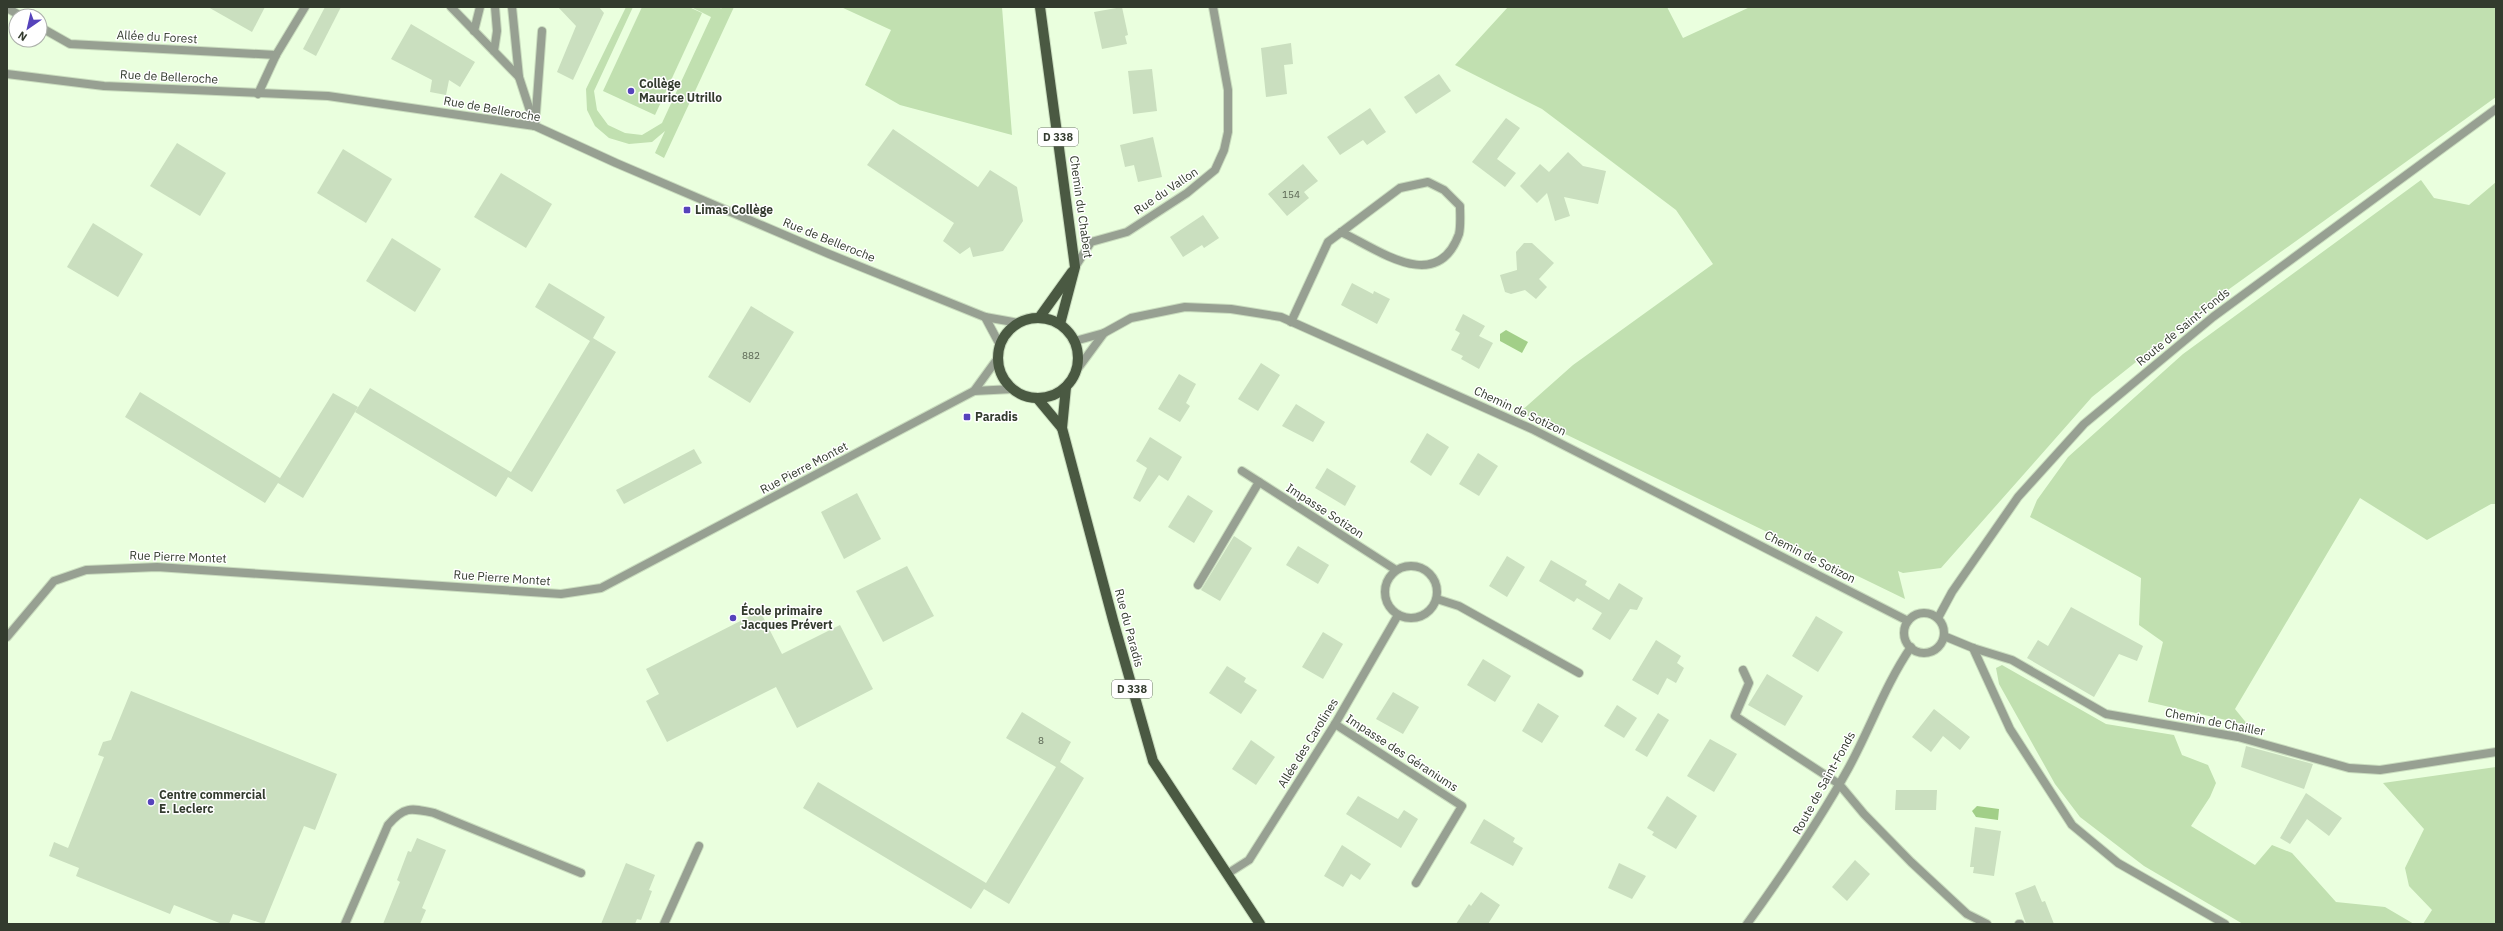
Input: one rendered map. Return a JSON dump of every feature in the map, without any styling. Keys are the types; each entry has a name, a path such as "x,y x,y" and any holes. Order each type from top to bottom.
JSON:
{"main road":[{"name":"Chemin du Chabert","path":"1040,7 1075,267 1060,324"},
{"name":"Chemin du Chabert","path":"1039,318 1075,267"},
{"path":"1039,318 1060,324 1075,341 1078,361 1076,371 1066,387 1058,393 1037,398 1024,395 1013,389 1002,375 998,358 1000,345 1004,336 1019,322 1039,318"},
{"name":"Rue du Paradis","path":"1066,387 1062,428 1119,642 1153,761 1260,924"},
{"name":"Rue du Paradis","path":"1037,398 1062,428"}],"street":[{"path":"258,94 276,55 305,7"},
{"path":"451,7 459,10 474,31 519,77"},
{"path":"474,31 480,7"},
{"path":"494,51 497,31 495,7"},
{"path":"512,7 519,77 535,126"},
{"name":"Rue du Vallon","path":"1075,267 1091,242 1127,232 1187,193 1215,170 1224,150 1228,132 1228,90 1213,7"},
{"path":"535,126 542,31"},
{"name":"Allée du Forest","path":"48,32 70,44 276,55"},
{"name":"Rue de Belleroche","path":"7,74 104,86 328,96 535,126 768,228 985,317 1019,322"},
{"name":"Route de Saint-Fonds","path":"1938,618 1952,592 2018,497 2084,424 2213,317 2496,109"},
{"path":"1291,322 1328,242 1341,232 1400,188 1428,182 1444,190 1460,206 1459,233 1443,260 1427,267 1411,265 1341,232"},
{"name":"Chemin de Sotizon","path":"1075,341 1104,333 1131,318 1185,307 1231,309 1281,317 1532,428 1908,621"},
{"path":"985,317 1000,345"},
{"name":"Chemin de Sotizon","path":"1076,371 1104,333"},
{"name":"Rue Pierre Montet","path":"974,391 998,358"},
{"name":"Rue Pierre Montet","path":"7,637 54,581 86,570 157,566 561,594 601,588 974,391 1013,389"},
{"name":"Impasse Sotizon","path":"1242,471 1396,570"},
{"path":"1198,585 1259,482"},
{"path":"1411,565 1426,570 1436,582 1437,599 1434,606 1422,616 1406,618 1398,615 1389,605 1385,593 1388,581 1396,570 1411,565"},
{"path":"1437,599 1459,606 1579,673"},
{"path":"1923,612 1931,613 1938,618 1944,626 1944,636 1941,644 1935,650 1927,653 1918,652 1911,647 1905,639 1904,630 1908,621 1914,615 1923,612"},
{"name":"Allée des Carolines","path":"1227,874 1249,860 1334,724 1398,615"},
{"name":"Chemin de Chailler","path":"1944,636 1974,648 2012,660 2106,714 2238,737 2349,768 2380,770 2496,752"},
{"name":"Route de Saint-Fonds","path":"1747,924 1803,846 1839,784 1899,664 1911,647"},
{"path":"1974,648 2010,729 2072,825 2118,863 2225,924"},
{"path":"1743,670 1749,683 1735,716 1839,784 1864,814 1910,862 1968,914 1987,924"},
{"name":"Impasse des Géraniums","path":"1334,724 1462,806 1416,883"},
{"path":"345,924 388,825 397,814 411,808 434,813 581,874"},
{"path":"664,924 699,846"}],"shaded area":[{"path":"626,7 633,7 594,91 597,110 608,125 625,133 642,135 662,123 711,17 691,7 720,7 721,9 722,7 734,7 664,158 655,153 665,131 652,142 629,144 609,138 595,126 587,110 586,89"},
{"path":"642,7 689,7 702,13 655,115 603,91"},
{"path":"841,7 1002,7 1012,135 900,105 865,85 891,30"},
{"path":"1508,7 1667,7 1683,38 1750,7 2496,7 2496,97 2214,300 2092,397 1941,568 1903,573 1898,571 1905,599 1520,412 1573,365 1713,264 1676,210 1542,109 1455,65"},
{"path":"2421,180 2434,198 2469,205 2496,182 2496,504 2491,504 2427,540 2360,498 2235,709 2248,725 2148,702 2163,642 2139,625 2141,578 2030,517 2037,500 2068,457 2183,354"},
{"path":"1506,330 1528,342 1522,353 1500,341 1500,334"},
{"path":"2002,665 2106,724 2174,735 2182,755 2208,765 2216,783 2210,797 2191,826 2255,865 2272,845 2292,853 2336,902 2385,907 2414,924 2243,924 2144,866 2080,817 2055,784 1999,684 1996,668"},
{"path":"2496,767 2496,924 2423,924 2432,910 2409,886 2405,868 2424,829 2383,783"},
{"path":"1977,806 1999,809 1998,820 1976,817 1972,811"}],"building":[{"path":"208,7 265,7 252,32"},
{"path":"325,7 341,7 316,56 303,49"},
{"path":"558,7 599,7 604,13 573,80 557,72 576,26"},
{"path":"1122,7 1128,35 1125,36 1127,44 1102,49 1094,12"},
{"path":"411,24 475,62 460,87 449,80 446,95 430,92 432,80 391,59"},
{"path":"1291,43 1293,64 1284,65 1287,94 1266,97 1261,48"},
{"path":"1152,69 1157,111 1133,114 1128,71"},
{"path":"1439,74 1451,91 1416,114 1404,97"},
{"path":"1370,108 1386,132 1367,145 1363,140 1340,155 1327,137"},
{"path":"1506,118 1520,128 1497,159 1516,173 1505,187 1472,162"},
{"path":"893,129 978,187 990,170 1017,187 1023,221 1003,251 973,257 970,247 960,254 943,241 954,223 867,165"},
{"path":"1153,137 1162,177 1138,182 1134,165 1125,167 1120,145"},
{"path":"177,143 226,173 200,216 150,186"},
{"path":"343,149 392,179 366,223 317,193"},
{"path":"1568,152 1583,166 1606,171 1598,204 1564,197 1570,216 1555,221 1547,193 1537,203 1520,186 1540,164 1549,172"},
{"path":"1303,164 1318,181 1304,192 1309,198 1287,216 1268,194"},
{"path":"501,173 552,204 526,248 474,217"},
{"path":"1203,215 1219,238 1204,248 1202,245 1183,257 1170,237"},
{"path":"93,223 143,254 118,297 67,267"},
{"path":"392,238 441,269 415,312 366,281"},
{"path":"1524,243 1532,243 1554,263 1539,279 1547,287 1536,299 1525,290 1511,294 1505,292 1500,275 1517,270 1516,252"},
{"path":"549,283 605,317 593,338 616,352 532,492 508,477 496,497 355,412 370,388 511,472 590,341 535,307"},
{"path":"1352,283 1373,294 1374,291 1390,299 1377,324 1341,305"},
{"path":"751,306 794,332 750,403 708,377"},
{"path":"1463,314 1485,326 1479,336 1493,343 1479,369 1461,359 1463,356 1451,350 1460,333 1455,330"},
{"path":"1261,363 1280,375 1258,411 1238,399"},
{"path":"1179,374 1196,384 1186,403 1190,406 1180,422 1158,409"},
{"path":"140,392 280,478 333,393 358,407 303,498 278,483 265,503 125,417"},
{"path":"1296,404 1325,422 1313,442 1282,426"},
{"path":"1427,433 1449,447 1431,476 1410,462"},
{"path":"1150,437 1182,457 1168,481 1159,475 1140,502 1133,498 1147,468 1136,461"},
{"path":"694,449 702,463 624,504 616,490"},
{"path":"1478,453 1498,466 1479,496 1459,484"},
{"path":"1327,468 1356,486 1345,506 1315,488"},
{"path":"857,493 881,539 844,559 821,512"},
{"path":"1188,495 1213,511 1194,543 1168,527"},
{"path":"1234,536 1252,548 1220,601 1201,590"},
{"path":"1298,546 1329,565 1318,584 1286,565"},
{"path":"1507,556 1525,567 1507,597 1489,586"},
{"path":"1551,560 1587,581 1585,585 1609,600 1619,583 1643,598 1637,610 1630,609 1610,640 1592,629 1602,613 1577,598 1574,602 1539,581"},
{"path":"907,566 934,616 883,642 856,591"},
{"path":"2071,607 2143,646 2137,661 2119,654 2094,697 2027,658 2038,640 2048,646"},
{"path":"760,611 782,654 840,625 873,689 797,728 776,687 667,742 646,701 659,694 646,669"},
{"path":"1816,616 1843,632 1818,672 1792,656"},
{"path":"1323,632 1343,644 1323,679 1302,667"},
{"path":"1656,640 1681,656 1677,663 1684,668 1676,683 1667,678 1658,695 1632,680"},
{"path":"1483,659 1511,676 1495,702 1467,685"},
{"path":"1227,666 1246,678 1244,682 1257,690 1241,714 1209,693"},
{"path":"1767,674 1803,696 1785,726 1748,705"},
{"name":"Centre commercial E. Leclerc","path":"131,691 337,774 315,830 304,826 264,924 233,914 229,924 222,924 174,905 170,914 76,876 79,868 49,856 54,842 68,848 104,757 98,755 103,742 111,740"},
{"path":"1393,692 1419,707 1403,734 1376,719"},
{"path":"1538,703 1559,716 1542,743 1522,731"},
{"path":"1617,705 1637,718 1624,738 1604,726"},
{"path":"1934,709 1970,737 1960,750 1943,736 1931,752 1912,737"},
{"path":"1022,712 1071,742 1060,762 1084,778 1009,904 984,889 971,909 803,808 818,782 986,883 1056,767 1006,738"},
{"path":"1658,713 1669,720 1647,757 1635,750"},
{"path":"1710,739 1737,754 1714,792 1687,776"},
{"path":"1251,740 1275,757 1256,785 1232,769"},
{"path":"2246,746 2313,764 2304,789 2241,767"},
{"path":"1896,790 1937,790 1936,810 1895,810"},
{"path":"2306,793 2342,818 2329,836 2307,819 2290,844 2280,838"},
{"path":"1358,796 1398,819 1404,810 1418,819 1401,848 1346,814"},
{"path":"1667,796 1697,816 1676,849 1652,835 1654,832 1647,828"},
{"path":"1484,819 1515,838 1513,842 1523,848 1513,866 1470,843"},
{"path":"1975,827 2001,831 1994,876 1973,873 1974,867 1970,867"},
{"path":"417,838 446,850 422,908 426,910 420,924 383,924 400,882 397,880 408,851 411,852"},
{"path":"1342,845 1371,864 1360,880 1351,874 1343,887 1324,876"},
{"path":"1855,860 1870,874 1847,901 1832,887"},
{"path":"626,863 655,875 649,890 652,891 641,920 637,919 635,924 601,924"},
{"path":"1619,863 1646,876 1632,899 1608,888"},
{"path":"2035,885 2042,902 2045,901 2054,924 2026,924 2015,893"},
{"path":"1481,892 1500,905 1488,924 1456,924 1469,904 1471,906"}],"place":[{"name":"Collège Maurice Utrillo","path":"631,91"},
{"name":"Limas Collège","path":"687,210"},
{"name":"Paradis","path":"967,417"},
{"name":"École primaire Jacques Prévert","path":"733,618"},
{"name":"Centre commercial E. Leclerc","path":"151,802"}]}
